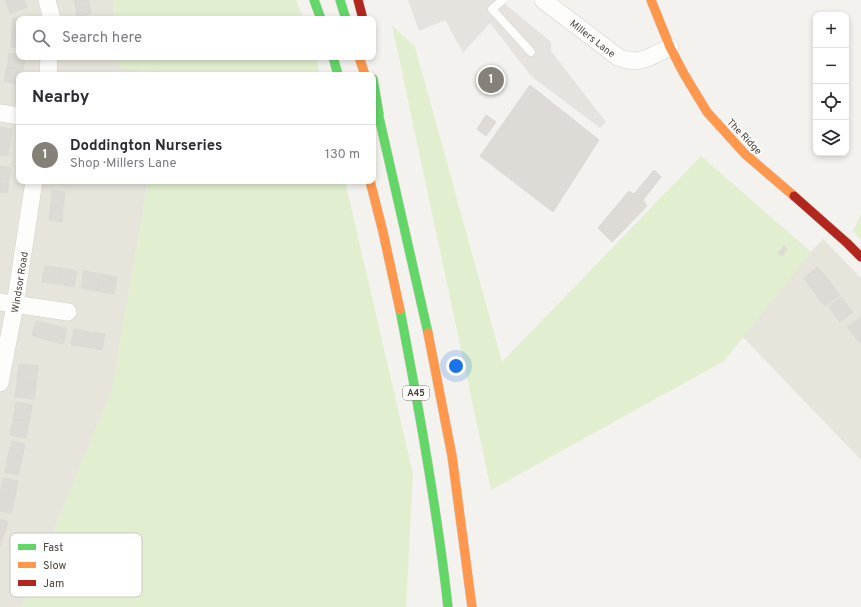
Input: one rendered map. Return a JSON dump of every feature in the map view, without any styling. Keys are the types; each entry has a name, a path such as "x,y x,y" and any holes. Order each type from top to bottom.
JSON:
{"main road":[{"path":"314,0 320,16"},
{"path":"340,0 345,16"},
{"path":"358,0 362,16"},
{"name":"The Ridge","path":"651,0 661,29 684,74 707,112 746,154 861,257"},
{"path":"334,60 337,72"},
{"path":"360,60 364,72"},
{"path":"370,63 372,72"},
{"path":"376,98 379,117"},
{"name":"A45","path":"376,108 426,319 444,406 462,519 472,607"},
{"name":"A45","path":"371,184 392,272 412,368 429,463 448,607"}],"street":[{"path":"47,0 51,16"},
{"name":"Millers Lane","path":"543,0 618,57 628,62 638,62 670,47"},
{"path":"48,72 49,60"},
{"path":"0,113 16,116"},
{"name":"Windsor Road","path":"0,383 8,304 33,184"},
{"path":"8,304 68,312"}],"lane":[{"path":"503,0 492,9 531,52"}],"shaded area":[{"path":"0,0 113,0 115,16 16,16 16,60 119,60 120,68 157,72 16,72 16,184 147,184 112,390 53,533 10,533 10,597 26,597 22,607 0,607"},
{"path":"408,0 500,0 551,42 551,51 606,122 600,128 531,76 490,23 463,53 445,20 419,31"},
{"path":"823,239 861,278 861,460 737,331"}],"green space":[{"path":"113,0 296,0 302,16 115,16"},
{"path":"392,25 415,47 502,362 701,156 811,252 724,361 491,490"},
{"path":"118,60 317,60 319,72 157,72 119,68"},
{"path":"147,184 346,184 413,474 406,607 22,607 26,597 142,597 142,533 53,533 112,390"},
{"path":"861,214 861,240 853,231"}],"building":[{"path":"5,0 24,0 27,7 10,14"},
{"path":"74,0 88,0 89,1 75,3"},
{"path":"89,1 91,14 77,16 75,3"},
{"path":"12,18 16,18 16,33 12,33"},
{"path":"12,33 16,33 16,48 11,47"},
{"path":"9,53 16,54 16,60 25,60 23,70 7,67"},
{"path":"7,67 23,70 23,72 16,72 16,83 4,81"},
{"path":"530,85 599,140 553,212 480,156"},
{"path":"486,115 496,122 486,136 477,129"},
{"path":"0,127 12,129 10,142 0,141"},
{"path":"0,141 10,142 8,156 0,155"},
{"path":"0,166 11,168 9,180 0,179"},
{"path":"654,170 661,177 643,200 647,206 612,242 598,228 629,191 634,194"},
{"path":"0,179 9,180 7,193 0,192"},
{"path":"52,191 65,192 63,207 51,205"},
{"path":"51,205 63,207 62,222 49,220"},
{"path":"784,246 787,249 782,256 778,253"},
{"path":"45,266 61,268 59,284 42,282"},
{"path":"818,267 829,281 814,292 804,278"},
{"path":"61,268 77,271 74,287 59,284"},
{"path":"84,271 101,274 97,291 81,288"},
{"path":"101,274 117,277 114,294 97,291"},
{"path":"829,281 840,295 825,306 814,292"},
{"path":"841,297 853,312 840,322 829,307"},
{"path":"861,317 861,342 860,343 847,327"},
{"path":"36,321 52,325 48,340 32,335"},
{"path":"52,325 67,329 63,344 48,340"},
{"path":"74,329 89,332 87,347 71,345"},
{"path":"89,332 105,334 102,350 87,347"},
{"path":"19,364 38,366 36,383 17,381"},
{"path":"17,381 36,383 34,399 15,397"},
{"path":"16,402 32,405 29,422 13,419"},
{"path":"13,419 29,422 26,438 10,435"},
{"path":"12,441 25,444 22,459 8,457"},
{"path":"8,457 22,459 18,475 5,472"},
{"path":"3,478 18,481 15,497 0,494"},
{"path":"0,494 15,497 11,513 0,511"},
{"path":"0,519 8,522 3,537 0,536"},
{"path":"0,536 3,537 0,547"}],"traffic: fast":[{"path":"314,0 320,16"},
{"path":"340,0 345,16"},
{"path":"334,60 337,72"},
{"path":"376,96 379,114"},
{"path":"376,108 428,333"},
{"path":"400,310 439,532 448,607"}],"traffic: slow":[{"path":"651,0 670,47 707,112 745,154 794,196"},
{"path":"360,60 364,72"},
{"path":"371,184 400,310"},
{"path":"428,333 452,456 472,607"}],"traffic: jam":[{"path":"358,0 362,16"},
{"path":"794,196 861,257"}],"place":[{"name":"Doddington Nurseries","path":"491,80"}]}
